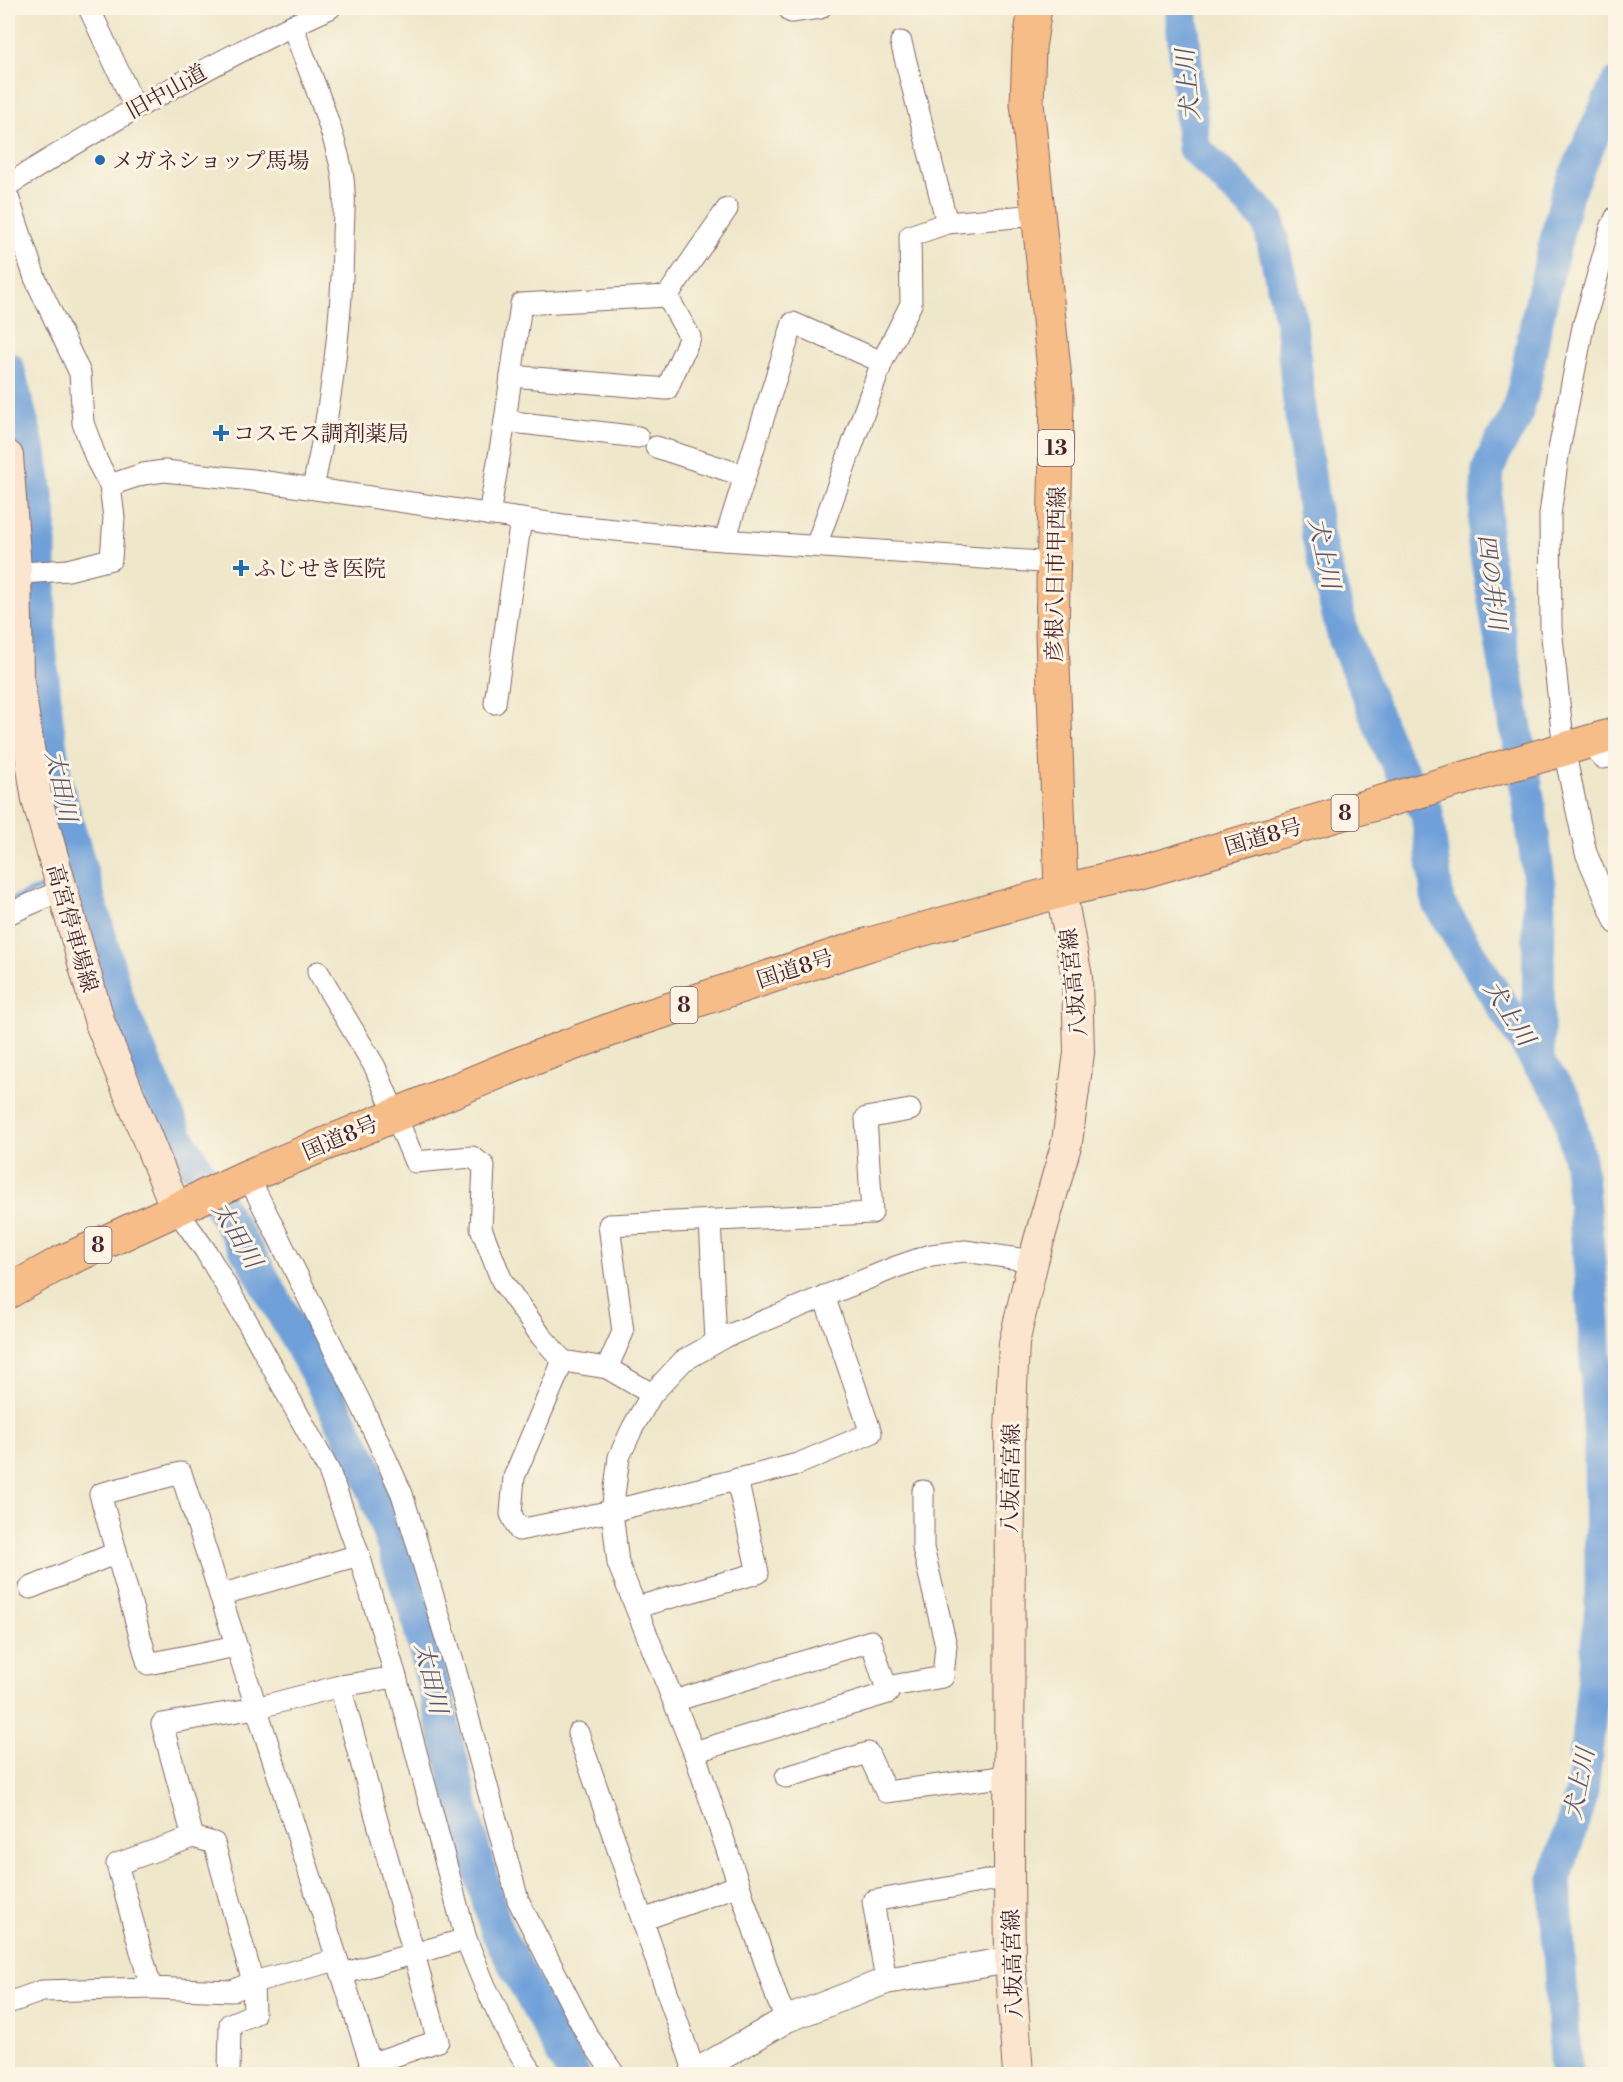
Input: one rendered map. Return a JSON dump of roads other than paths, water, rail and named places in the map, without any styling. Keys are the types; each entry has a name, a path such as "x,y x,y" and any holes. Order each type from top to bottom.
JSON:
{"main road":[{"name":"彦根八日市甲西線","path":"1035,8 1029,48 1027,103 1057,399 1052,635 1061,891"},
{"name":"高宮停車場線","path":"8,456 15,579 13,677 37,800 100,1023 184,1206"},
{"name":"国道8号","path":"8,1292 60,1263 245,1178 516,1065 645,1017 870,944 1061,891 1141,872 1587,747"},
{"name":"八坂高宮線","path":"1018,2074 1010,1959 1010,1431 1014,1343 1033,1261 1067,1142 1080,1053 1077,977 1061,891"}],"street":[{"path":"89,8 135,107"},
{"name":"旧中山道","path":"8,185 135,107 237,52 330,8"},
{"path":"791,12 820,8"},
{"path":"292,25 327,120 341,168 344,194 343,269 339,317 328,420 313,488"},
{"path":"901,42 947,223"},
{"path":"8,197 35,278 80,373 83,423 97,461 110,485 114,518 111,559 68,570 15,579"},
{"path":"667,296 727,210"},
{"path":"816,546 882,362 911,304 910,236 947,223 1038,215"},
{"path":"1616,217 1583,327 1560,445 1550,515 1551,628 1587,747 1586,853 1616,923"},
{"path":"489,515 506,421 521,304 667,296"},
{"path":"511,376 667,389 690,337 667,296"},
{"path":"725,540 793,323 882,362"},
{"path":"506,421 647,442 745,476"},
{"path":"110,485 143,474 164,471 313,488 521,519 725,540 1055,563"},
{"path":"495,703 521,519"},
{"path":"8,914 62,890"},
{"path":"318,972 375,1067 415,1162 472,1156 484,1166 481,1228 502,1281 541,1336 563,1361 607,1368 652,1394"},
{"path":"607,1368 623,1332 609,1225 872,1213 866,1118 910,1110"},
{"path":"245,1178 363,1408 402,1494 454,1665 518,1900 587,2035 615,2074"},
{"path":"184,1206 205,1250 252,1330 329,1471 359,1555 396,1677 466,1939 485,1986 512,2041 533,2074"},
{"path":"710,1220 716,1341"},
{"path":"787,2019 778,2001 694,1752 618,1563 612,1511 619,1457 652,1394 683,1361 716,1341 931,1255 966,1251 1033,1261"},
{"path":"563,1361 514,1477 511,1514 519,1530 612,1511 798,1464 871,1432 824,1296"},
{"path":"236,1646 148,1664 100,1494 181,1473 372,2069 438,2041 340,1686"},
{"path":"637,1607 758,1573 737,1479"},
{"path":"886,1687 943,1677 946,1645 923,1548 923,1491"},
{"path":"30,1588 116,1553"},
{"path":"220,1595 359,1555"},
{"path":"674,1701 871,1641 888,1693 694,1752"},
{"path":"193,1837 162,1724 256,1708 340,1686 396,1677"},
{"path":"578,1733 694,2074 787,2019 886,1981 1010,1959"},
{"path":"786,1777 868,1753 886,1792 1009,1776"},
{"path":"151,1988 117,1864 193,1837 214,1843 253,1982 254,2014 230,2024 229,2074"},
{"path":"886,1981 873,1900 1009,1877"},
{"path":"643,1920 739,1885"},
{"path":"8,2003 42,1991 151,1988 232,1991 253,1982 415,1953 466,1939"}],"waterway":[{"name":"犬上川","path":"1181,8 1194,148 1268,220 1291,322 1317,533 1344,638 1391,752 1427,813 1438,903 1538,1063 1566,1100 1580,1165 1593,1303 1600,1444 1601,1607 1582,1792 1555,1880 1566,2074"},
{"name":"四の井川","path":"1538,1063 1539,880 1528,797 1484,544 1488,470 1497,448 1515,419 1567,193 1616,85"},
{"name":"太田川","path":"8,368 32,460 40,516 40,645 56,783 120,1006 177,1136 255,1264 366,1468 416,1613 469,1833 497,1932 573,2074"},
{"path":"68,879 83,876"},
{"path":"8,901 50,884"}],"place":[{"name":"メガネショップ馬場","path":"100,160"},
{"name":"コスモス調剤薬局","path":"221,433"},
{"name":"ふじせき医院","path":"241,568"}]}
